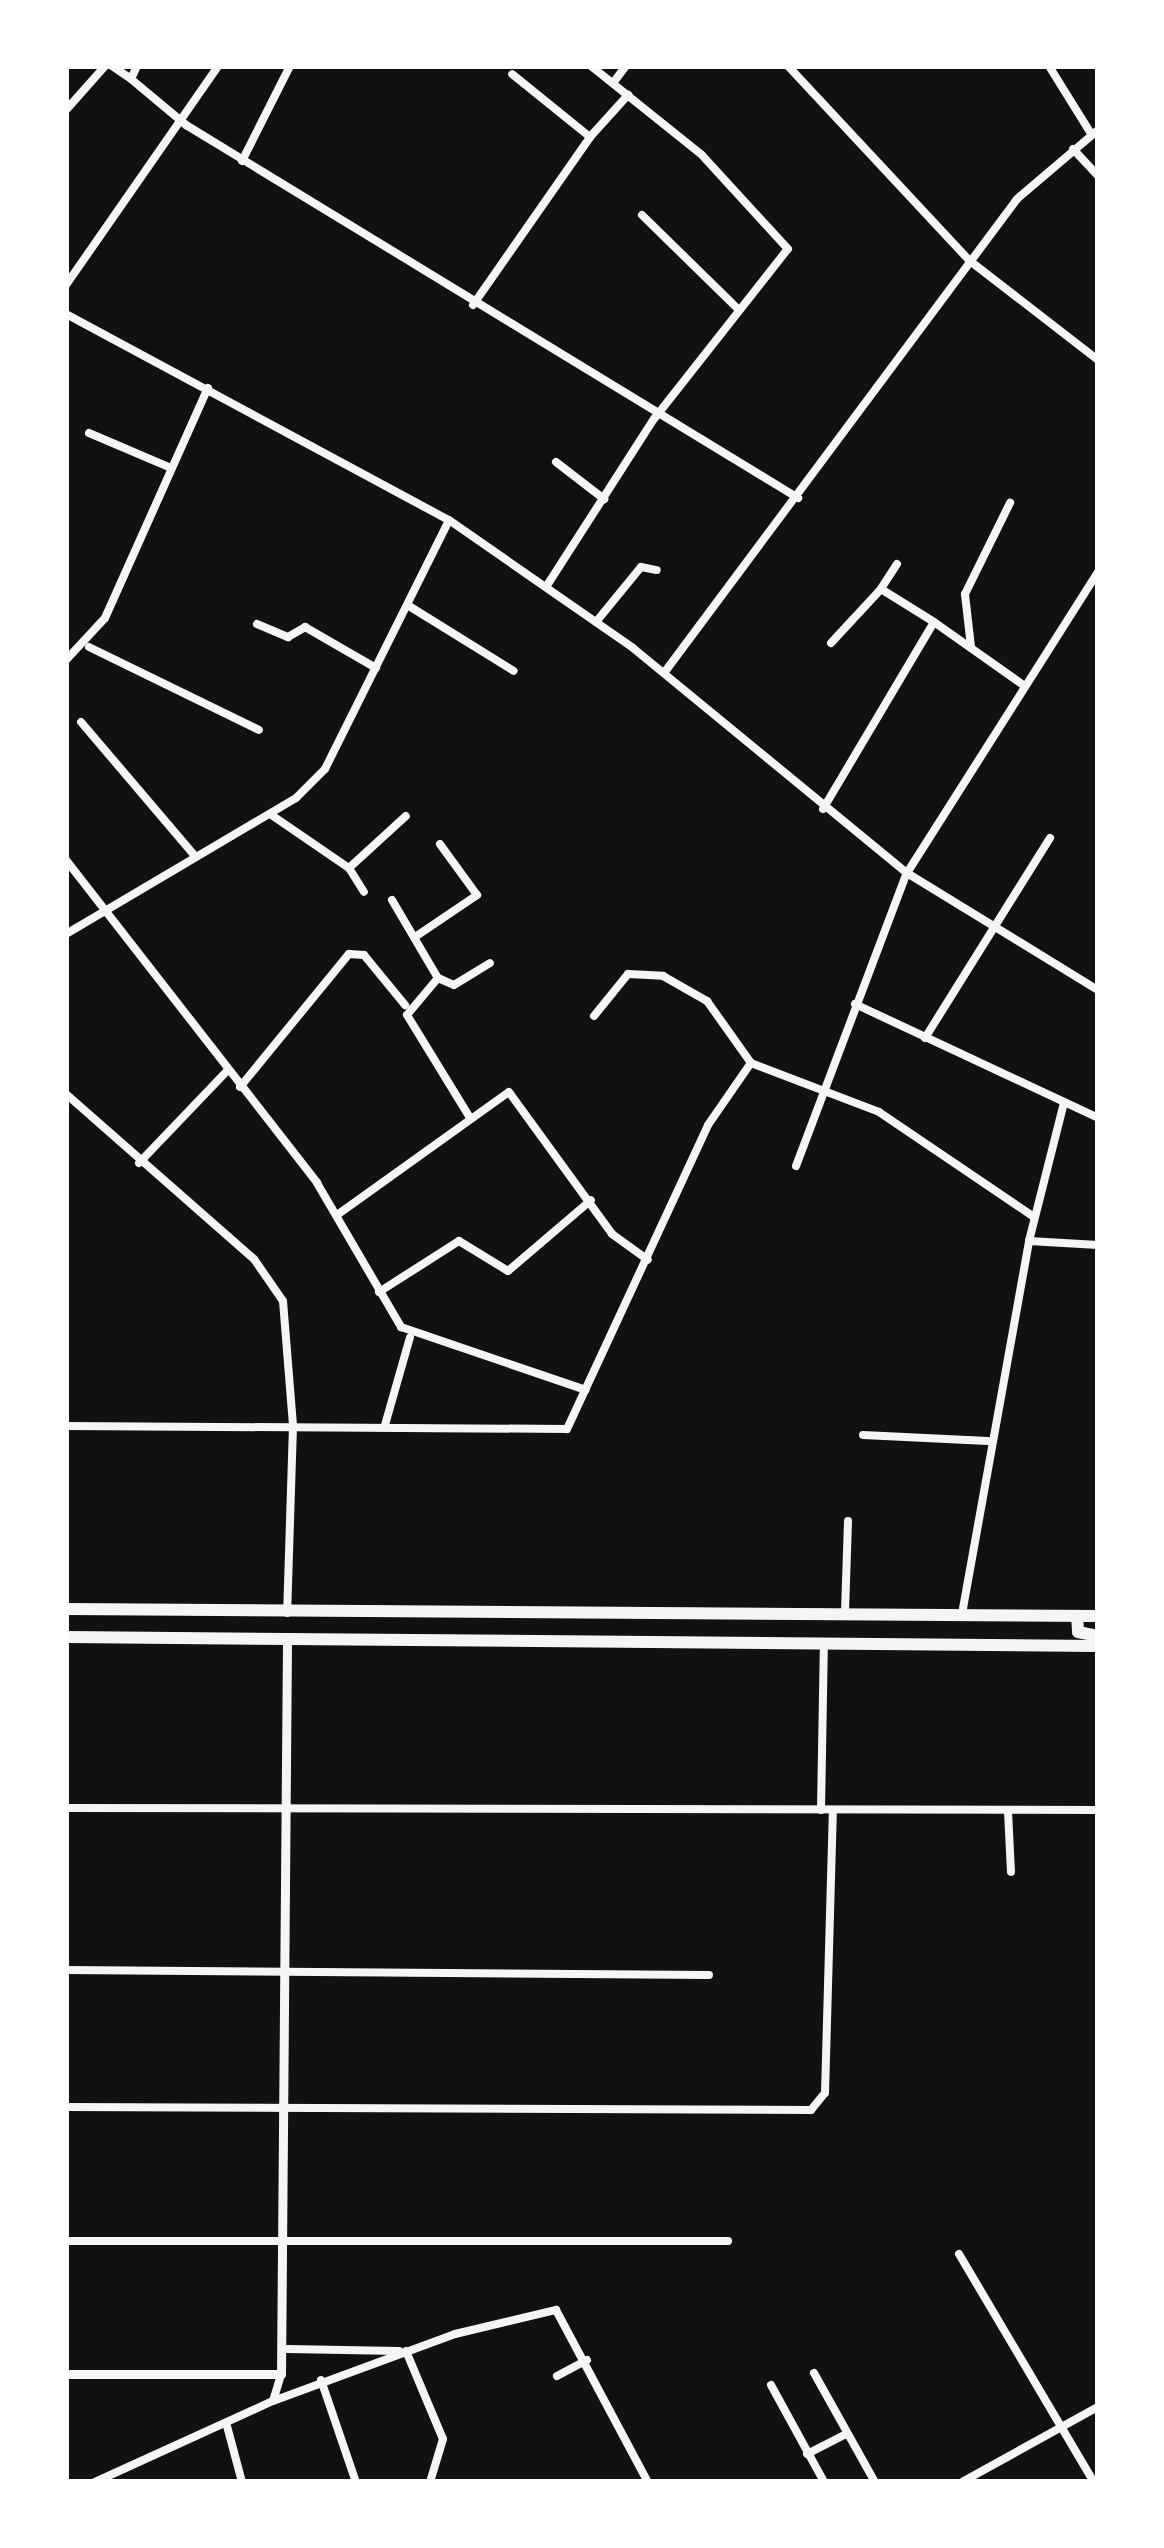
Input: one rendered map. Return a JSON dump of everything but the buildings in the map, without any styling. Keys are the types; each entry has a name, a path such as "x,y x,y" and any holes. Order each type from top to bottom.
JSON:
{"main road":[{"path":"66,1609 1098,1616"},
{"path":"1013,1616 1058,1626 1061,1645"},
{"path":"1077,1616 1078,1632 1098,1636"},
{"path":"66,1637 1098,1646"}],"street":[{"path":"66,110 108,66 186,125 654,419 798,498"},
{"path":"131,79 137,66"},
{"path":"66,286 186,125 218,66"},
{"path":"242,161 290,66"},
{"path":"546,587 654,419 786,255 785,241 628,94 591,66"},
{"path":"613,83 626,66"},
{"path":"788,66 970,261 1098,360"},
{"path":"664,673 970,261 1073,148 1095,133 1049,66"},
{"path":"512,74 590,137"},
{"path":"473,304 590,137 628,94"},
{"path":"1073,148 1098,176"},
{"path":"642,215 738,309"},
{"path":"66,314 449,520 664,673 823,809 907,873 984,928 1098,990"},
{"path":"66,660 89,647 208,388"},
{"path":"89,433 171,468"},
{"path":"556,462 604,499"},
{"path":"971,649 965,594 1010,503"},
{"path":"66,934 270,814 325,769 449,520"},
{"path":"831,643 881,589 897,564"},
{"path":"596,622 641,567 657,570"},
{"path":"796,1166 907,873 1022,684 1098,572"},
{"path":"881,589 1022,684"},
{"path":"410,606 514,671"},
{"path":"823,809 934,622"},
{"path":"257,624 288,637 305,627 376,668"},
{"path":"89,647 259,730"},
{"path":"81,722 196,856"},
{"path":"270,814 349,868 364,892"},
{"path":"349,868 406,816"},
{"path":"925,1038 984,928 1049,838"},
{"path":"415,937 477,895 440,844"},
{"path":"66,860 100,912 337,1215 410,1337 586,1390"},
{"path":"392,900 438,978 454,985 490,963"},
{"path":"240,1087 349,954 364,955 406,1006 470,1118"},
{"path":"594,1016 628,974 663,976 707,1000 751,1063 886,1115 1034,1217"},
{"path":"406,1006 438,978"},
{"path":"855,1004 1098,1118"},
{"path":"66,1426 386,1425 556,1433 586,1390 708,1125 751,1063"},
{"path":"139,1163 227,1071"},
{"path":"337,1215 511,1092 620,1245 648,1260"},
{"path":"66,1094 276,1287 289,1318 293,1426 286,1613"},
{"path":"962,1614 988,1441 1034,1217 1064,1103"},
{"path":"379,1292 459,1241 508,1271 591,1200"},
{"path":"1029,1241 1098,1246"},
{"path":"386,1425 410,1337"},
{"path":"862,1435 988,1441"},
{"path":"845,1612 848,1521"},
{"path":"273,2401 287,2349 290,2242 287,1640"},
{"path":"820,1810 824,1642"},
{"path":"66,1808 1098,1810"},
{"path":"66,2108 811,2110 825,2093 833,1810"},
{"path":"1008,1811 1011,1872"},
{"path":"66,1970 709,1975"},
{"path":"66,2241 728,2241"},
{"path":"959,2254 1094,2482"},
{"path":"95,2482 121,2477 321,2380 548,2308 586,2360 648,2482"},
{"path":"287,2349 406,2351"},
{"path":"406,2351 443,2439 430,2482"},
{"path":"557,2376 586,2360"},
{"path":"814,2373 875,2482"},
{"path":"66,2374 281,2374"},
{"path":"321,2380 356,2482"},
{"path":"771,2385 824,2482"},
{"path":"968,2481 1059,2424 1098,2407"},
{"path":"227,2426 242,2482"},
{"path":"807,2454 846,2434"}]}
